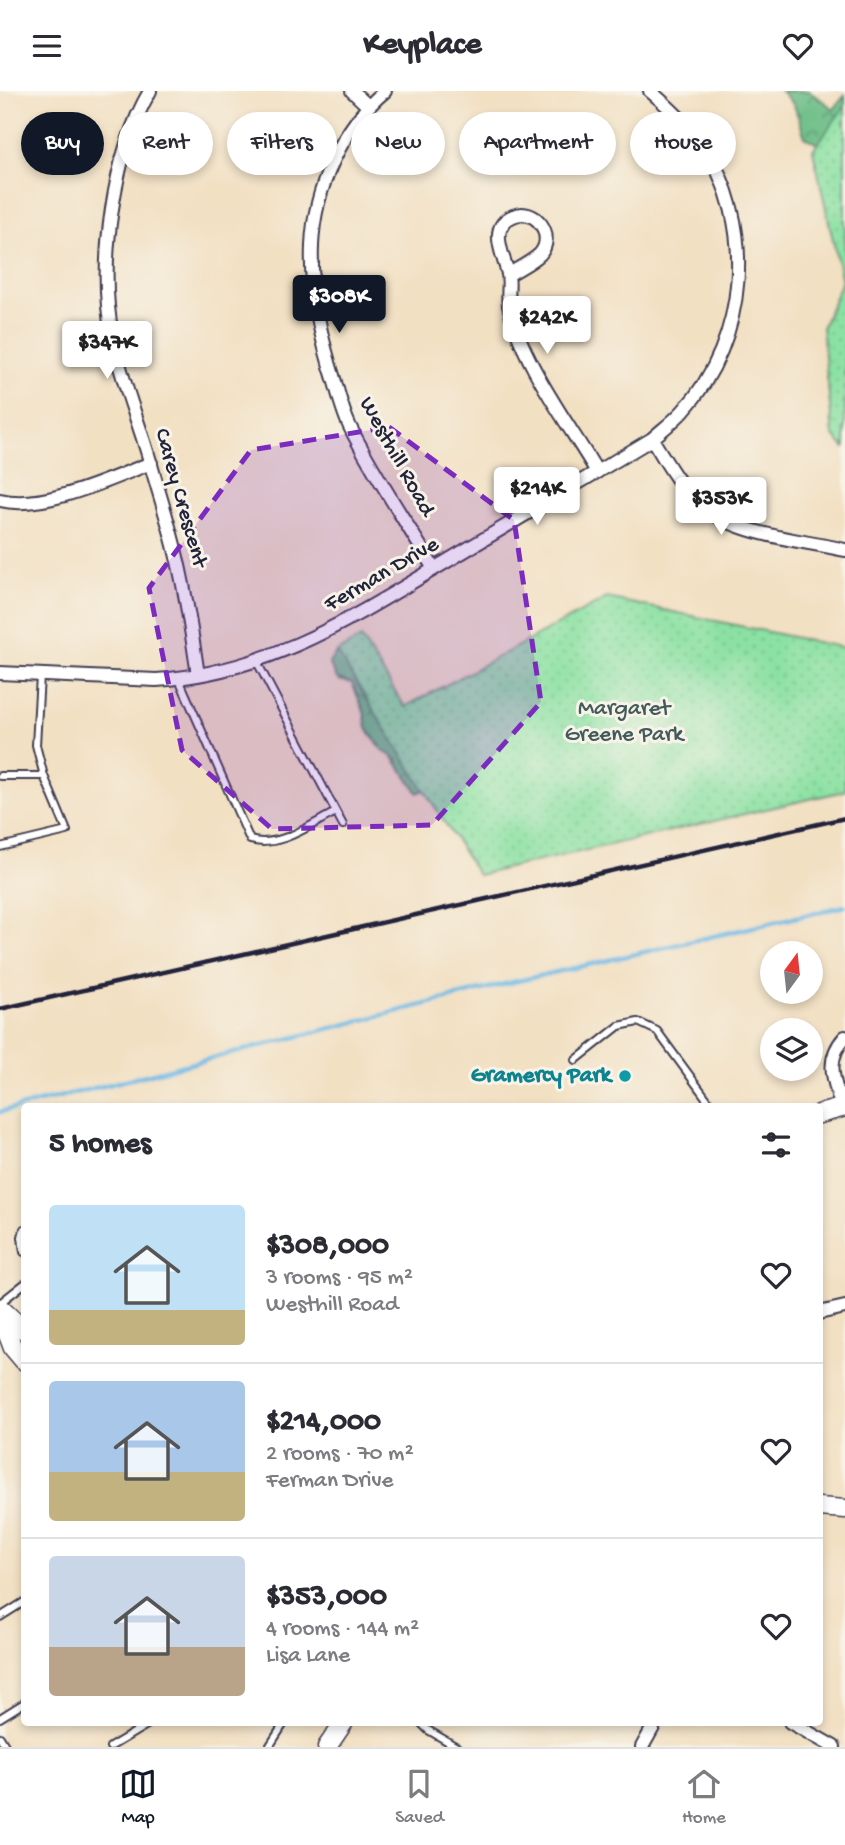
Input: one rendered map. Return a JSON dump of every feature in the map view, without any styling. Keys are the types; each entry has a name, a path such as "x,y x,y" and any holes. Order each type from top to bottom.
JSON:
{"street":[{"name":"Carey Crescent","path":"150,91 121,169 108,240 107,278 111,334 129,400 151,463 181,573 198,675"},
{"path":"352,91 368,106"},
{"name":"Westhill Road","path":"385,91 368,106 347,135 336,156 317,209 312,246 315,303 328,362 349,425 434,569"},
{"name":"Ferman Drive","path":"0,673 132,680 178,678 257,662 325,632 652,439 684,410 704,382 719,354 731,324 738,285 738,243 724,186 702,145 675,112 650,91"},
{"path":"508,275 540,254 543,247 545,240 542,223 531,215 519,214 510,217 502,225 499,235 499,250 508,275 506,289 509,307 526,351 597,472"},
{"path":"652,439 685,490 723,519 762,534 844,549"},
{"path":"0,500 45,500 151,463"},
{"path":"823,1113 843,1108 833,1074 832,1060 835,1048 845,1037"},
{"path":"0,1306 21,1327"},
{"path":"823,1312 845,1307"},
{"path":"0,1314 13,1348 21,1357"},
{"path":"823,1507 845,1509"},
{"path":"327,1747 341,1726"},
{"path":"642,1747 654,1726"},
{"path":"797,1726 834,1747"}],"lane":[{"path":"257,662 343,825"},
{"path":"0,847 66,831 44,776 36,745 40,676"},
{"path":"178,678 250,840 263,844 279,840 336,812"},
{"path":"0,776 44,776"},
{"path":"576,1060 619,1025 638,1022 657,1031 710,1103"},
{"path":"0,1306 21,1287"},
{"path":"0,1617 21,1604"},
{"path":"0,1718 21,1705"},
{"path":"110,1747 145,1726"},
{"path":"269,1747 282,1726"},
{"path":"424,1726 457,1747"},
{"path":"0,1737 6,1747"}],"highlighted area":[{"path":"389,427 514,520 541,702 432,825 272,829 182,750 149,588 251,450"}],"green space":[{"path":"781,91 809,91 834,109 845,95 845,145 825,148 805,137 794,105"},
{"path":"845,106 845,448 833,435 822,328 842,281 813,150"},
{"name":"Margaret Greene Park","path":"607,598 845,648 845,791 478,875 337,652 361,638 405,707"},
{"path":"335,654 359,657 428,788 418,793 393,757 382,750 367,728 364,711 352,683 338,680 329,663"}],"waterway":[{"path":"36,1103 513,982 845,906"},
{"path":"0,1112 21,1107"}],"railway":[{"path":"0,1009 845,818"}],"place":[{"name":"Gramercy Park","path":"625,1076"}]}
